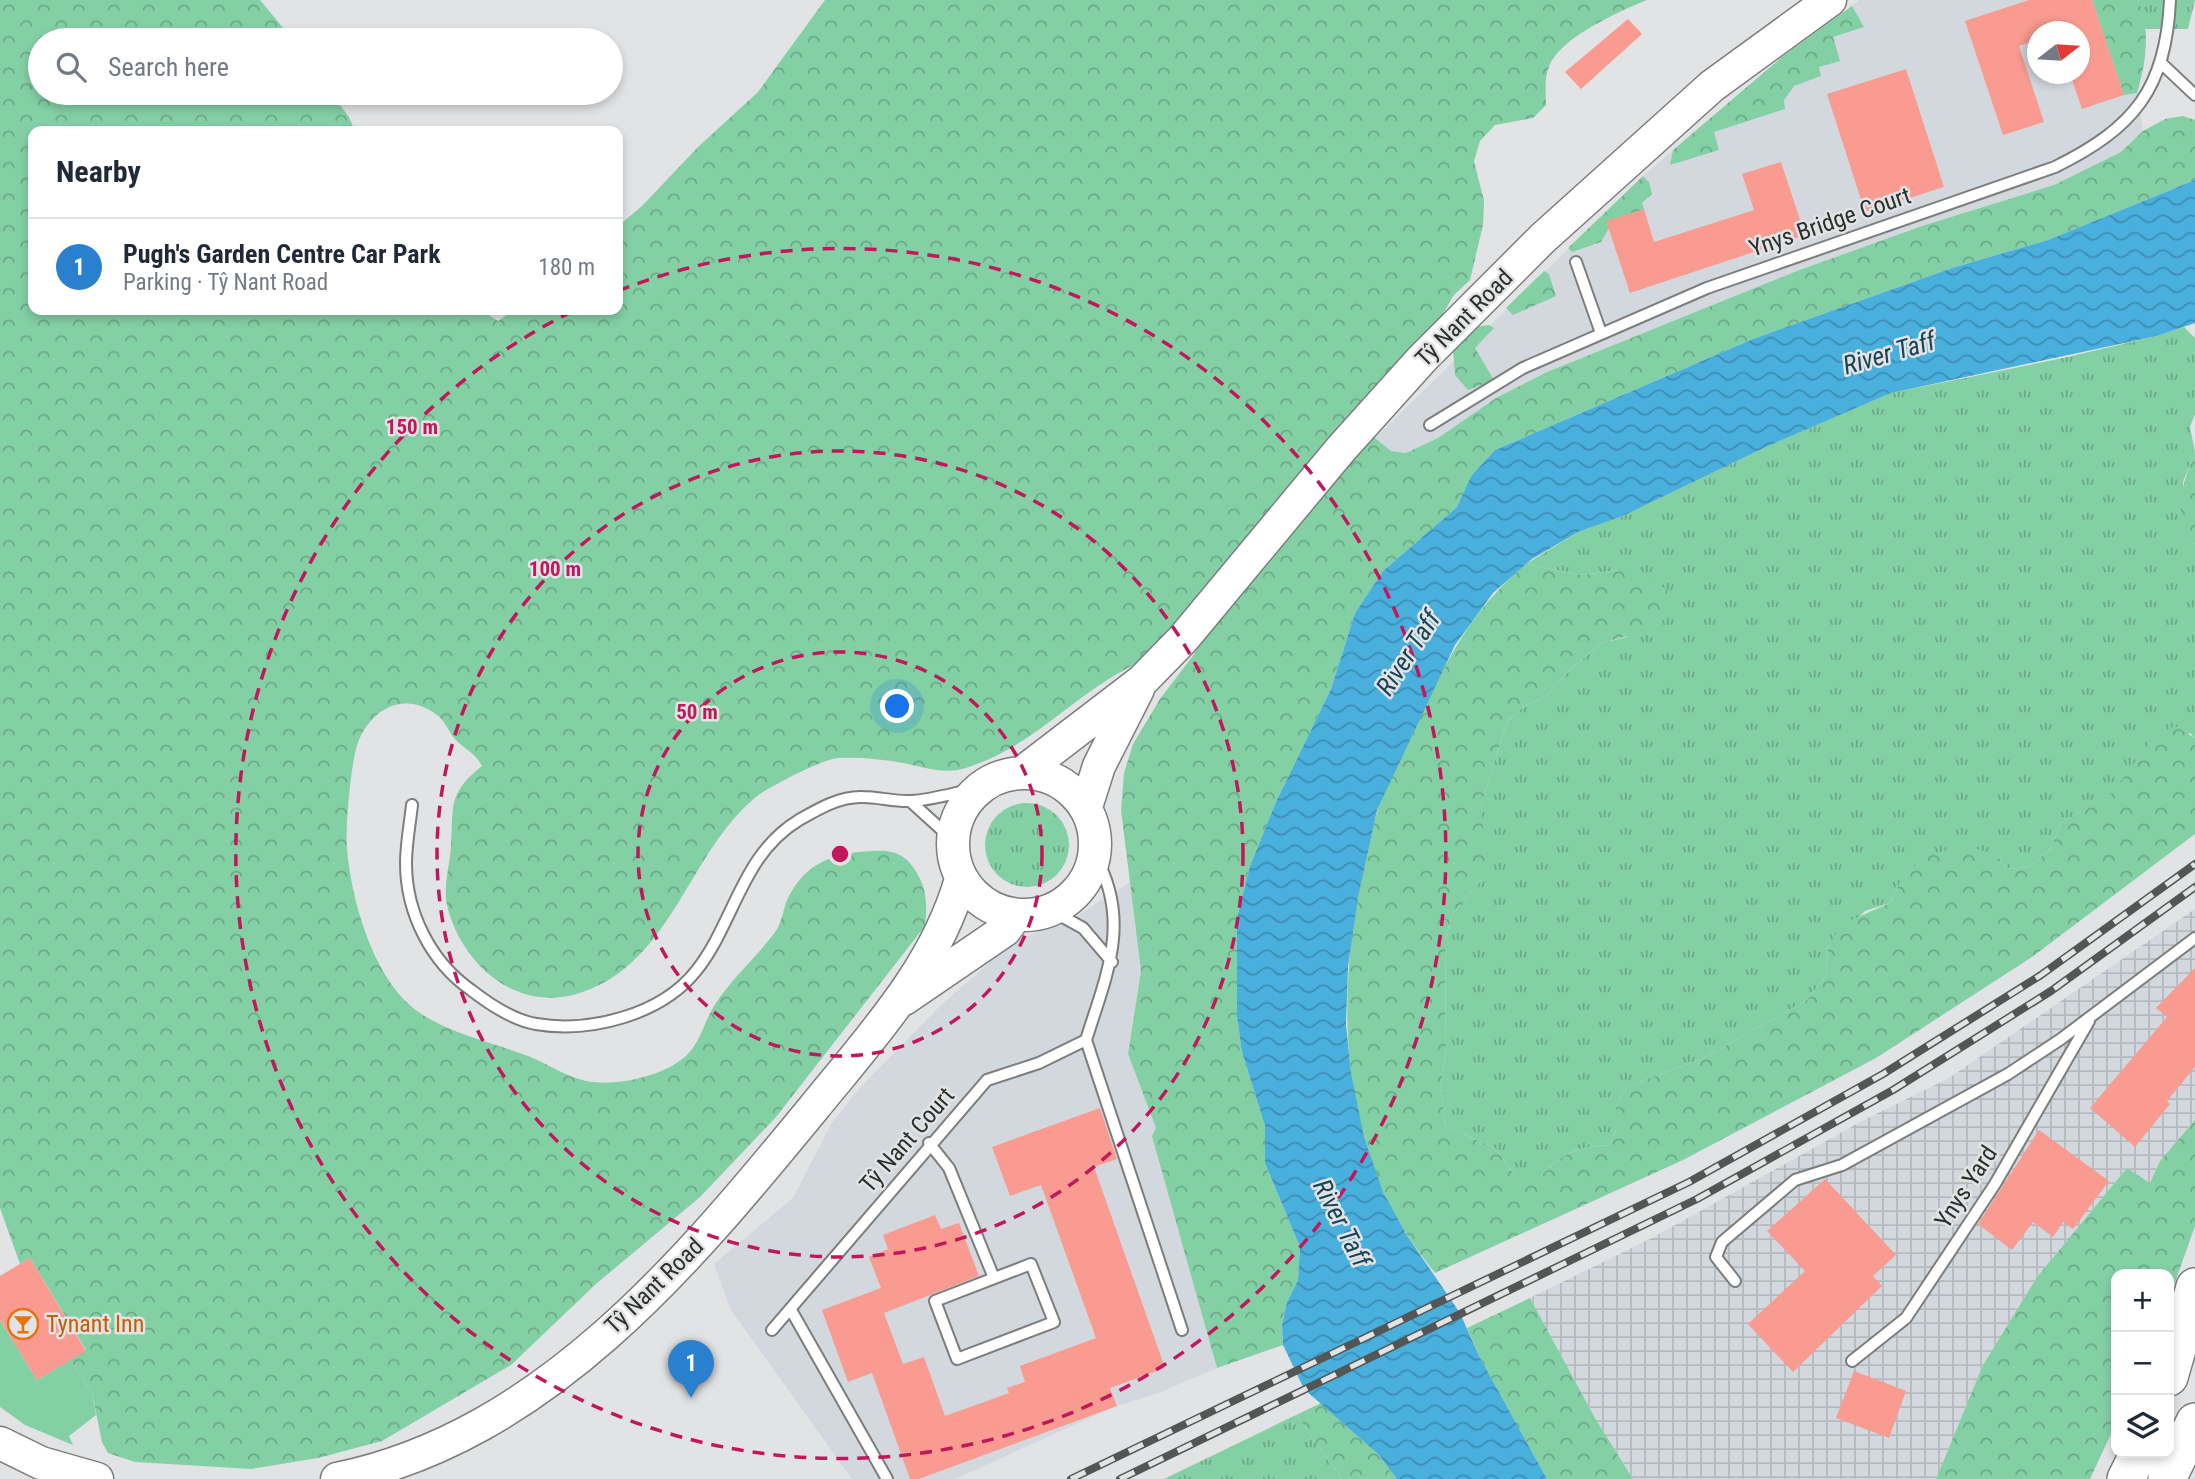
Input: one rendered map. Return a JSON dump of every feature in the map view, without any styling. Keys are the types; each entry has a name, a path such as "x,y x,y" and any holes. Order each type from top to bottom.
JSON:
{"highway":[{"path":"2174,1360 2195,1287"},
{"path":"2174,1381 2195,1339"},
{"path":"2167,1479 2195,1422"},
{"path":"2126,1479 2136,1458"}],"main road":[{"name":"Tŷ Nant Road","path":"337,1479 373,1472 438,1448 510,1409 572,1363 640,1304 711,1231 900,1002 950,917 961,879 953,855 953,840 962,807 979,788 1000,776 1023,772 1142,681 1183,639 1341,449 1422,359 1543,238 1712,86 1830,0"},
{"name":"Tŷ Nant Road","path":"1086,807 1099,766 1142,681"},
{"path":"961,879 977,899 1003,913 1028,916 1052,911 1073,897 1088,877 1095,856 1095,831 1086,807 1070,788 1048,776 1023,772"},
{"name":"Tŷ Nant Road","path":"900,1002 1005,930 1016,915"},
{"path":"0,1443 41,1463 97,1479"}],"lane":[{"name":"Ynys Bridge Court","path":"1430,425 1496,383 1601,333 1707,288 1830,243 2055,167 2082,154 2123,123 2145,99 2160,62 2170,0"},
{"path":"2160,62 2195,95"},
{"path":"1576,262 1601,333"},
{"path":"412,805 406,864 412,906 432,953 454,979 492,1006 534,1024 583,1026 627,1018 663,999 695,972 745,877 765,848 795,822 825,805 861,797 910,801 979,788"},
{"path":"910,801 953,840"},
{"path":"1095,856 1107,877 1113,918 1112,962 1086,1040 1182,1330"},
{"path":"1052,911 1083,928 1112,962"},
{"name":"Ynys Yard","path":"1735,1281 1716,1257 1722,1242 1794,1180 1842,1165 2008,1074 2092,1016 2195,938"},
{"name":"Ynys Yard","path":"1852,1361 1906,1318 1995,1184 2092,1016"},
{"name":"Tŷ Nant Court","path":"772,1330 929,1143 987,1080 1039,1063 1086,1040"},
{"path":"929,1143 949,1168 994,1278"},
{"path":"1031,1264 1054,1322 957,1359 935,1301 994,1278 1031,1264"},
{"path":"791,1310 887,1479"}],"shaded area":[{"path":"1860,0 2138,0 2144,15 2144,67 2137,93 2143,131 2121,152 2054,185 1922,226 1797,271 1547,372 1496,398 1438,438 1406,453 1391,451 1375,438 1643,176 1782,57"},
{"path":"1130,882 1141,971 1128,1055 1156,1128 1153,1136 1217,1368 1156,1394 1116,1406 955,1479 852,1479 731,1310 714,1264 793,1198 831,1124 859,1089 942,1004 1013,942 1077,916"},
{"path":"2195,909 2195,1120 2160,1161 2150,1184 2127,1168 2037,1277 1983,1365 1936,1479 1633,1479 1595,1418 1530,1298 1652,1238 1860,1122 1949,1078"}],"green space":[{"path":"0,0 260,0 283,28 28,28 28,105 340,105 353,126 28,126 28,315 489,315 498,321 507,315 623,315 623,222 758,92 825,0 1647,0 1592,27 1565,46 1555,56 1547,71 1546,105 1533,118 1495,125 1480,141 1474,161 1484,201 1483,225 1470,280 1454,295 1419,354 1358,431 1375,438 1391,451 1406,453 1438,438 1496,398 1547,372 1797,271 1922,226 2054,185 2121,152 2143,131 2165,119 2183,116 2195,120 2195,180 2048,240 1952,268 1753,339 1495,450 1471,476 1457,507 1383,571 1355,613 1331,689 1276,802 1250,866 1237,918 1237,1017 1242,1052 1265,1126 1265,1163 1300,1247 1298,1280 1287,1302 1282,1325 1283,1345 1217,1368 1152,1136 1156,1128 1128,1054 1141,971 1121,810 1124,773 1133,744 1160,699 1195,653 1183,639 1108,679 1004,752 966,768 942,771 879,759 838,758 776,784 760,794 735,817 657,934 634,960 607,981 573,995 551,998 529,995 492,977 476,962 464,945 447,905 454,802 463,785 482,766 476,757 454,738 444,722 425,708 414,704 392,706 373,719 365,728 356,749 351,777 347,849 359,912 375,955 386,975 412,1007 438,1024 528,1056 586,1081 618,1082 640,1078 670,1067 688,1053 723,994 777,928 794,887 812,868 822,862 858,852 896,853 905,858 915,870 926,899 925,926 776,1117 700,1197 596,1284 511,1365 382,1441 318,1458 251,1469 135,1462 108,1453 102,1442 92,1393 70,1360 86,1350 30,1258 20,1264 0,1208"},
{"path":"2092,0 2138,0 2145,23 2146,46 2137,93 2124,95"},
{"path":"2138,0 2195,0 2188,29 2145,29"},
{"path":"1852,6 1864,27 1833,37 1840,61 1819,67 1821,76 1794,86 1784,100 1785,109 1714,132 1719,150 1670,165 1673,150 1782,57"},
{"path":"1643,176 1649,182 1652,194 1642,203 1644,209 1609,228 1601,242 1572,252 1568,248"},
{"path":"1544,271 1549,274 1556,296 1513,315 1506,308"},
{"path":"1489,325 1494,328 1475,348 1494,380 1468,390 1455,375 1453,350 1475,327"},
{"path":"2184,327 2195,338 2195,414 2190,427 2195,452 2183,482 2186,539 2195,544 2195,738 2190,733 2134,765 2112,794 2061,823 2051,848 2030,867 2009,869 1996,855 1900,883 1890,903 1865,911 1828,947 1826,975 1807,1000 1702,1059 1628,1086 1616,1105 1616,1130 1609,1145 1570,1153 1540,1177 1516,1177 1495,1148 1445,1126 1441,1088 1446,1049 1445,939 1453,913 1481,880 1481,805 1507,722 1523,707 1545,697 1574,666 1602,643 1627,637 1618,570 1582,575 1526,564 1578,532 1623,516 1766,447 1891,393 2063,358"},
{"path":"2195,452 2195,544 2186,539 2181,505 2184,485"},
{"path":"1526,564 1582,575 1618,570 1651,578 1668,591 1670,613 1653,629 1602,643 1574,666 1545,697 1523,707 1507,722 1481,805 1487,866 1481,880 1453,913 1445,939 1446,1049 1441,1088 1445,1126 1495,1148 1516,1177 1540,1177 1570,1153 1609,1145 1616,1130 1616,1105 1628,1086 1702,1059 1807,1000 1826,975 1828,947 1842,924 1890,903 1900,883 1921,858 1947,850 1975,848 1996,855 2009,869 2030,867 2051,848 2061,823 2112,793 2155,735 2175,726 2195,738 2195,834 2032,957 1876,1058 1683,1160 1435,1273 1388,1203 1366,1147 1355,1100 1347,1003 1356,906 1377,812 1396,762 1464,633 1491,598"},
{"path":"1027,803 1043,806 1062,822 1069,845 1066,861 1050,880 1027,887 1011,884 992,868 985,845 988,829 1004,810"},
{"path":"2195,1120 2195,1226 2174,1285 2174,1269 2111,1269 2111,1434 2090,1479 1936,1479 1983,1365 2037,1277 2127,1168 2150,1183 2160,1161"},
{"path":"1530,1298 1595,1418 1633,1479 1547,1479 1479,1356 1467,1328"},
{"path":"0,1320 37,1380 70,1360 92,1393 96,1415 69,1436 73,1445 25,1425 0,1407"},
{"path":"1321,1403 1378,1454 1397,1479 1342,1479 1296,1415"},
{"path":"1296,1415 1342,1479 1164,1479"}],"water":[{"name":"River Taff","path":"2195,180 2195,323 2157,336 1891,393 1766,447 1623,516 1578,532 1532,559 1493,593 1455,645 1377,810 1358,897 1348,967 1346,1025 1351,1073 1364,1137 1383,1192 1406,1234 1460,1313 1479,1356 1547,1479 1397,1479 1378,1454 1304,1389 1283,1345 1282,1325 1287,1302 1298,1280 1300,1247 1265,1163 1265,1126 1242,1052 1237,1017 1237,918 1250,866 1276,802 1331,689 1355,613 1383,571 1457,507 1471,476 1495,450 1753,339 1952,268 2048,240"}],"building":[{"path":"2029,0 2092,0 2124,95 2082,109 2073,84 2090,84 2090,21 2027,21 2027,43 2019,46 2027,70 2027,84 2032,84 2044,122 2003,135 1965,21"},
{"path":"1628,19 1642,34 1581,89 1565,72"},
{"path":"1906,69 1944,187 1865,212 1827,94"},
{"path":"1781,162 1805,235 1630,293 1606,221 1644,209 1654,242 1754,210 1742,174"},
{"path":"2195,968 2195,1067 2167,1101 2170,1104 2135,1147 2090,1108 2167,1017 2156,1008"},
{"path":"1100,1108 1117,1159 1094,1167 1165,1368 1110,1388 1117,1406 919,1479 910,1479 872,1373 848,1382 822,1310 881,1288 869,1257 888,1249 883,1235 935,1215 941,1229 959,1223 979,1276 884,1313 903,1364 924,1357 945,1416 1009,1393 1007,1388 1025,1382 1020,1366 1096,1338 1041,1185 1010,1196 992,1147"},
{"path":"2039,1130 2109,1181 2073,1229 2063,1222 2053,1237 2033,1222 2012,1250 1978,1224"},
{"path":"1825,1179 1896,1255 1873,1276 1882,1286 1793,1372 1748,1324 1805,1271 1767,1231"},
{"path":"30,1258 86,1351 37,1380 0,1320 0,1276"},
{"path":"1854,1371 1906,1391 1889,1438 1836,1418"}],"railway":[{"path":"1071,1479 1689,1182 1883,1074 2041,975 2195,864"},
{"path":"1120,1479 1697,1199 1893,1090 2051,991 2195,887"}],"place":[{"name":"Tynant Inn","path":"23,1324"},
{"name":"Pugh's Garden Centre Car Park","path":"691,1398"}]}
